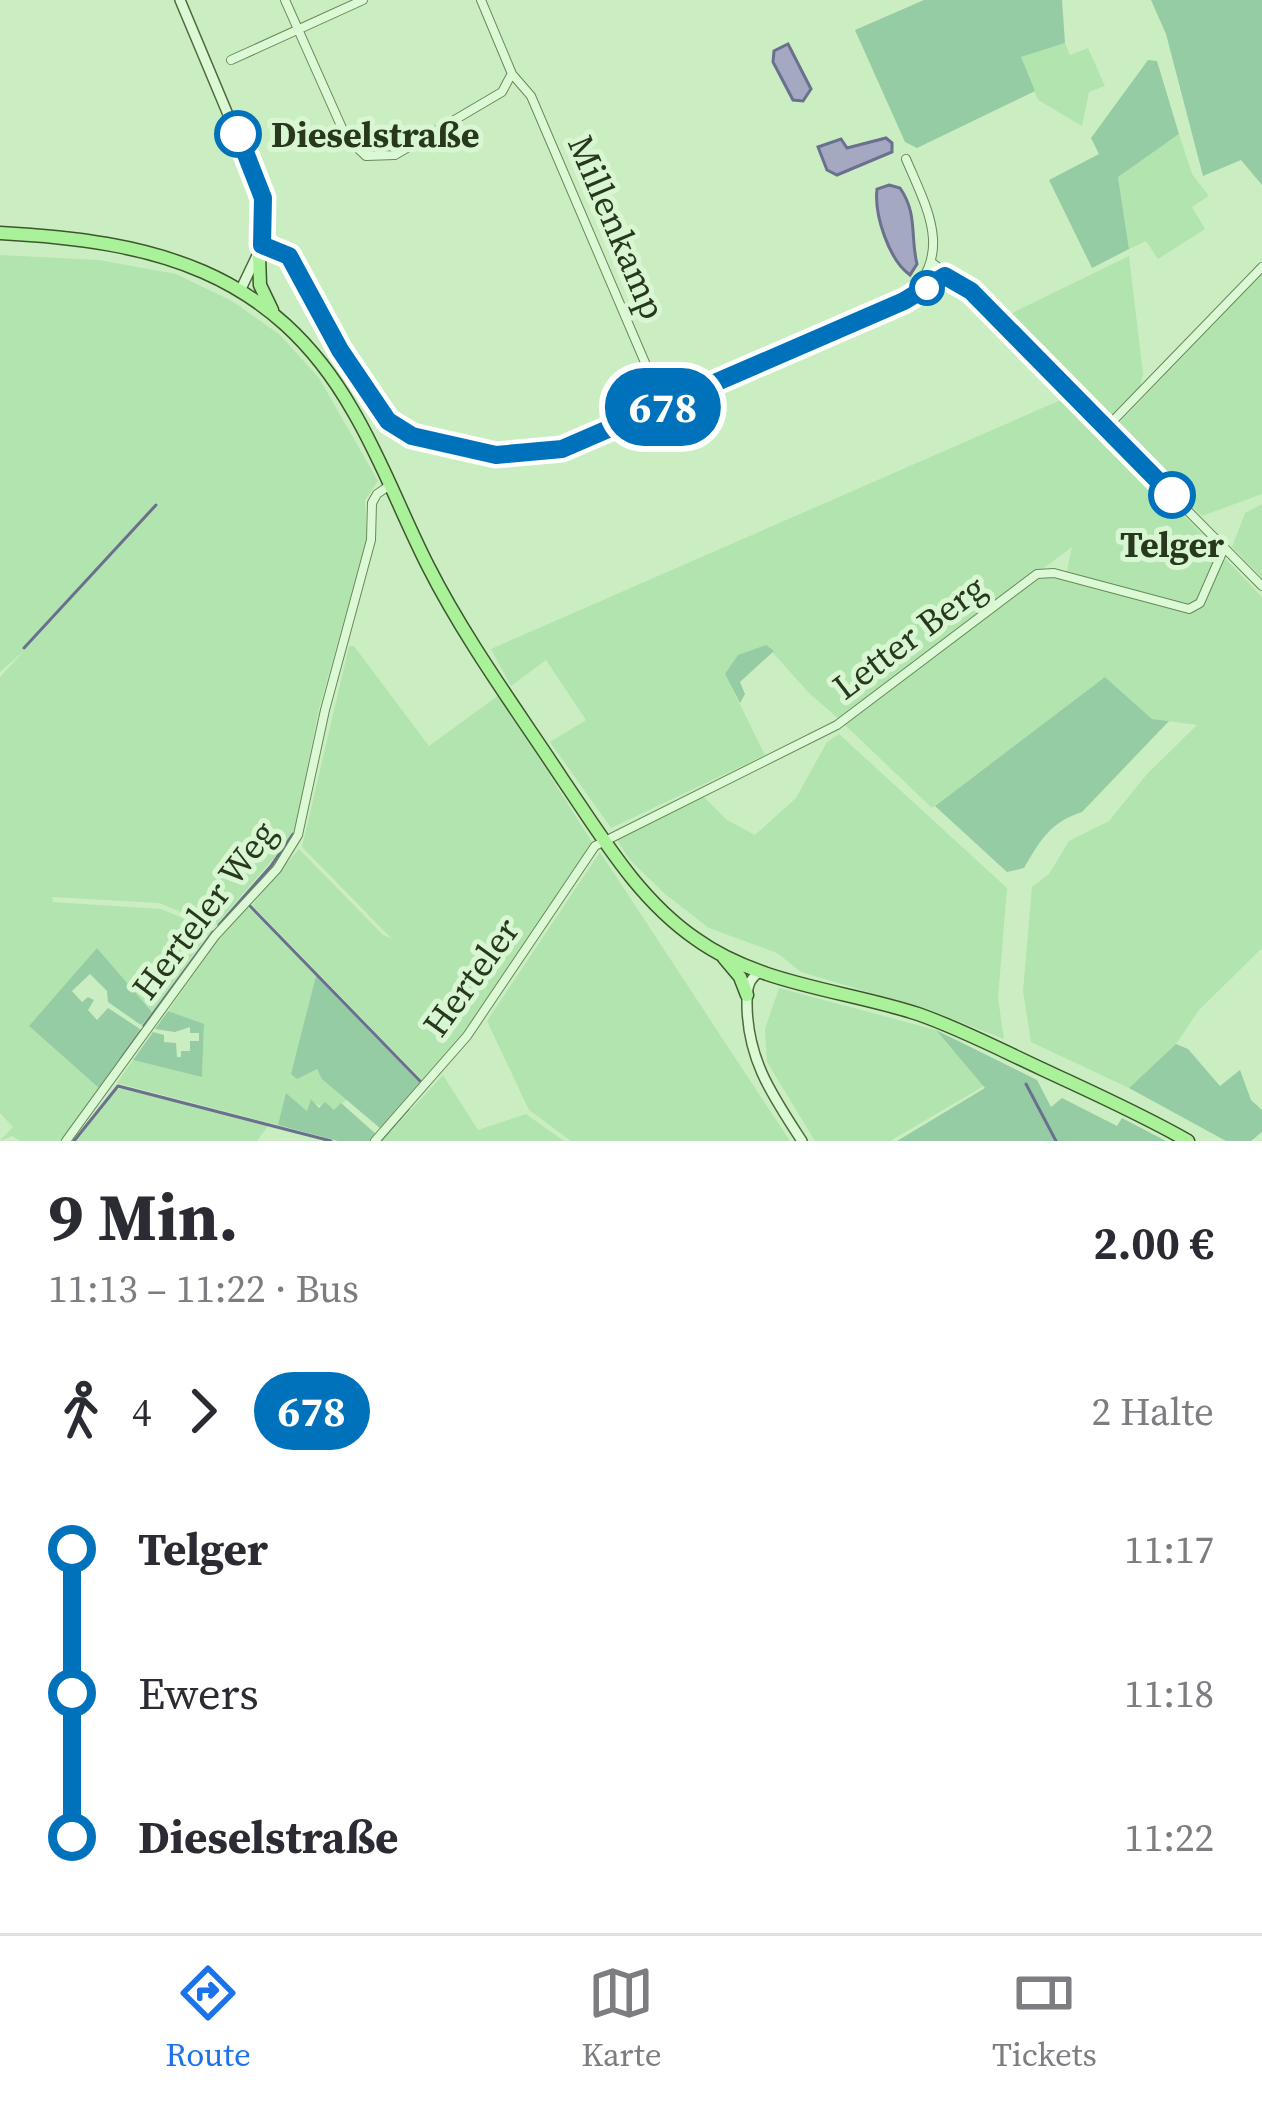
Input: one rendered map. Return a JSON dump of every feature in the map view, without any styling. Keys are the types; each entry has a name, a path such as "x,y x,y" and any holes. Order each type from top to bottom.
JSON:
{"main road":[{"path":"0,233 135,247 201,270 276,316 307,345 335,381 458,620 603,840 652,901 697,940 772,974 934,1020 1188,1141"},
{"path":"260,250 260,285 276,316"},
{"path":"719,952 740,977 747,1000"}],"street":[{"path":"181,0 260,186 265,215 260,250 240,291"},
{"path":"285,0 346,137 366,156 395,155 502,92 512,74 481,0"},
{"path":"231,60 363,0"},
{"name":"Millenkamp","path":"512,74 531,96 664,407"},
{"path":"906,159 935,230 931,262 909,298"},
{"path":"260,250 289,256 379,411 412,436 496,455 562,449 909,298 945,276"},
{"path":"931,262 971,291 1262,586"},
{"path":"1106,428 1262,267"},
{"name":"Herteler Weg","path":"66,1141 215,936 278,868 298,835 325,710 371,540 372,503 390,485"},
{"name":"Letter Berg","path":"603,840 837,725 1037,574 1054,573 1189,609 1200,603 1224,548"},
{"name":"Herteler","path":"375,1141 467,1036 603,840"},
{"path":"772,974 747,1000 748,1038 756,1066 802,1141"}],"green space":[{"path":"924,0 1062,0 1065,43 1021,57 1035,91 917,148 905,142 855,30"},
{"path":"1151,0 1262,0 1262,185 1241,160 1203,176 1166,34"},
{"path":"1065,43 1070,55 1088,48 1105,86 1089,92 1082,126 1038,100 1020,57"},
{"path":"1148,60 1157,61 1179,134 1118,177 1129,249 1092,268 1049,180 1099,154 1091,138"},
{"path":"1179,134 1192,174 1209,196 1192,207 1205,229 1158,259 1146,241 1129,249 1118,177"},
{"path":"0,255 99,260 176,274 232,301 280,335 319,378 378,481 365,500 367,538 319,709 295,828 281,850 215,926 159,903 52,897 53,902 161,909 211,930 152,1012 97,948 30,1027 100,1089 61,1141 21,1141 12,1136 0,1141 13,1127 0,1113 0,677 25,650 0,672"},
{"path":"1129,256 1143,374 1140,387 1109,418 1103,418 1006,320"},
{"path":"1262,274 1262,494 1202,516 1116,432 1117,425"},
{"path":"1070,396 1262,597 1262,948 1199,1010 1176,1044 1129,1088 1031,1042 1023,991 1032,887 1049,874 1069,841 1109,821 1147,774 1197,725 1152,719 1105,677 932,808 843,723 1043,576 1065,580 1072,547 840,720 766,645 725,674 765,755 611,828 550,742 586,720 546,660 511,686 491,649"},
{"path":"1262,504 1262,578 1232,547 1245,513"},
{"path":"766,645 774,651 740,682 745,694 740,703 725,674 738,655"},
{"path":"349,646 354,646 429,746 499,695 592,842 475,1020 422,1080 252,905 299,849 392,939 302,847"},
{"path":"1105,677 1152,719 1169,721 1082,812 1047,834 1024,868 1007,872 935,806"},
{"path":"839,734 1007,888 998,998 1004,1039 929,1010 801,972 777,953 709,928 665,894 629,859 615,837 703,796 727,820 755,835 796,798 827,742"},
{"path":"600,852 790,1141 571,1141 529,1110 487,1021"},
{"path":"248,907 316,976 292,1074 316,1069 347,1099 334,1111 314,1103 307,1111 287,1094 278,1125 117,1083 133,1060 202,1076 204,1025 168,1011"},
{"path":"97,948 152,1012 142,1025 138,1023 108,1002 107,991 90,974 72,991 82,1002 88,997 94,1000 88,1010 97,1020 108,1008 140,1029 100,1089 29,1026"},
{"path":"316,976 421,1084 381,1129 322,1079 317,1069 297,1079 291,1074"},
{"path":"779,988 936,1030 984,1086 890,1141 815,1141 767,1062 765,1029"},
{"path":"168,1011 204,1024 202,1077 133,1060 153,1032 164,1035 164,1042 176,1043 177,1057 181,1051 190,1051 190,1041 199,1041 199,1033 190,1033 190,1027 175,1032 155,1029"},
{"path":"936,1030 1037,1080 1051,1107 1062,1098 1117,1126 1122,1118 1166,1141 897,1141 985,1088"},
{"path":"1176,1044 1188,1049 1220,1086 1240,1070 1251,1100 1262,1110 1262,1132 1251,1141 1226,1141 1129,1088"},
{"path":"443,1075 478,1130 526,1114 564,1141 382,1141"},
{"path":"122,1088 268,1126 257,1141 76,1141"},
{"path":"286,1093 307,1111 311,1099 319,1108 325,1102 334,1110 341,1103 377,1135 371,1141 338,1141 278,1125"}],"water":[{"path":"788,44 811,89 803,101 793,100 773,62 774,51"},
{"path":"886,138 892,152 837,175 827,170 818,147 841,139 847,148"},
{"path":"900,188 911,216 917,264 910,275 896,259 881,224 877,189"}],"waterway":[{"path":"24,648 156,505"},
{"path":"219,925 293,834"},
{"path":"250,906 420,1081"},
{"path":"144,1026 213,932"},
{"path":"121,1059 141,1031"},
{"path":"1026,1084 1056,1141"},
{"path":"74,1141 118,1086 331,1141"},
{"path":"380,1141 408,1109"}],"bus line":[{"name":"678","path":"238,134 263,198 262,245 289,256 379,411 412,436 496,455 562,449 904,301 945,276 971,291 1172,495"}],"place":[{"name":"Dieselstraße","path":"238,134"},
{"name":"Telger","path":"1172,495"}]}
